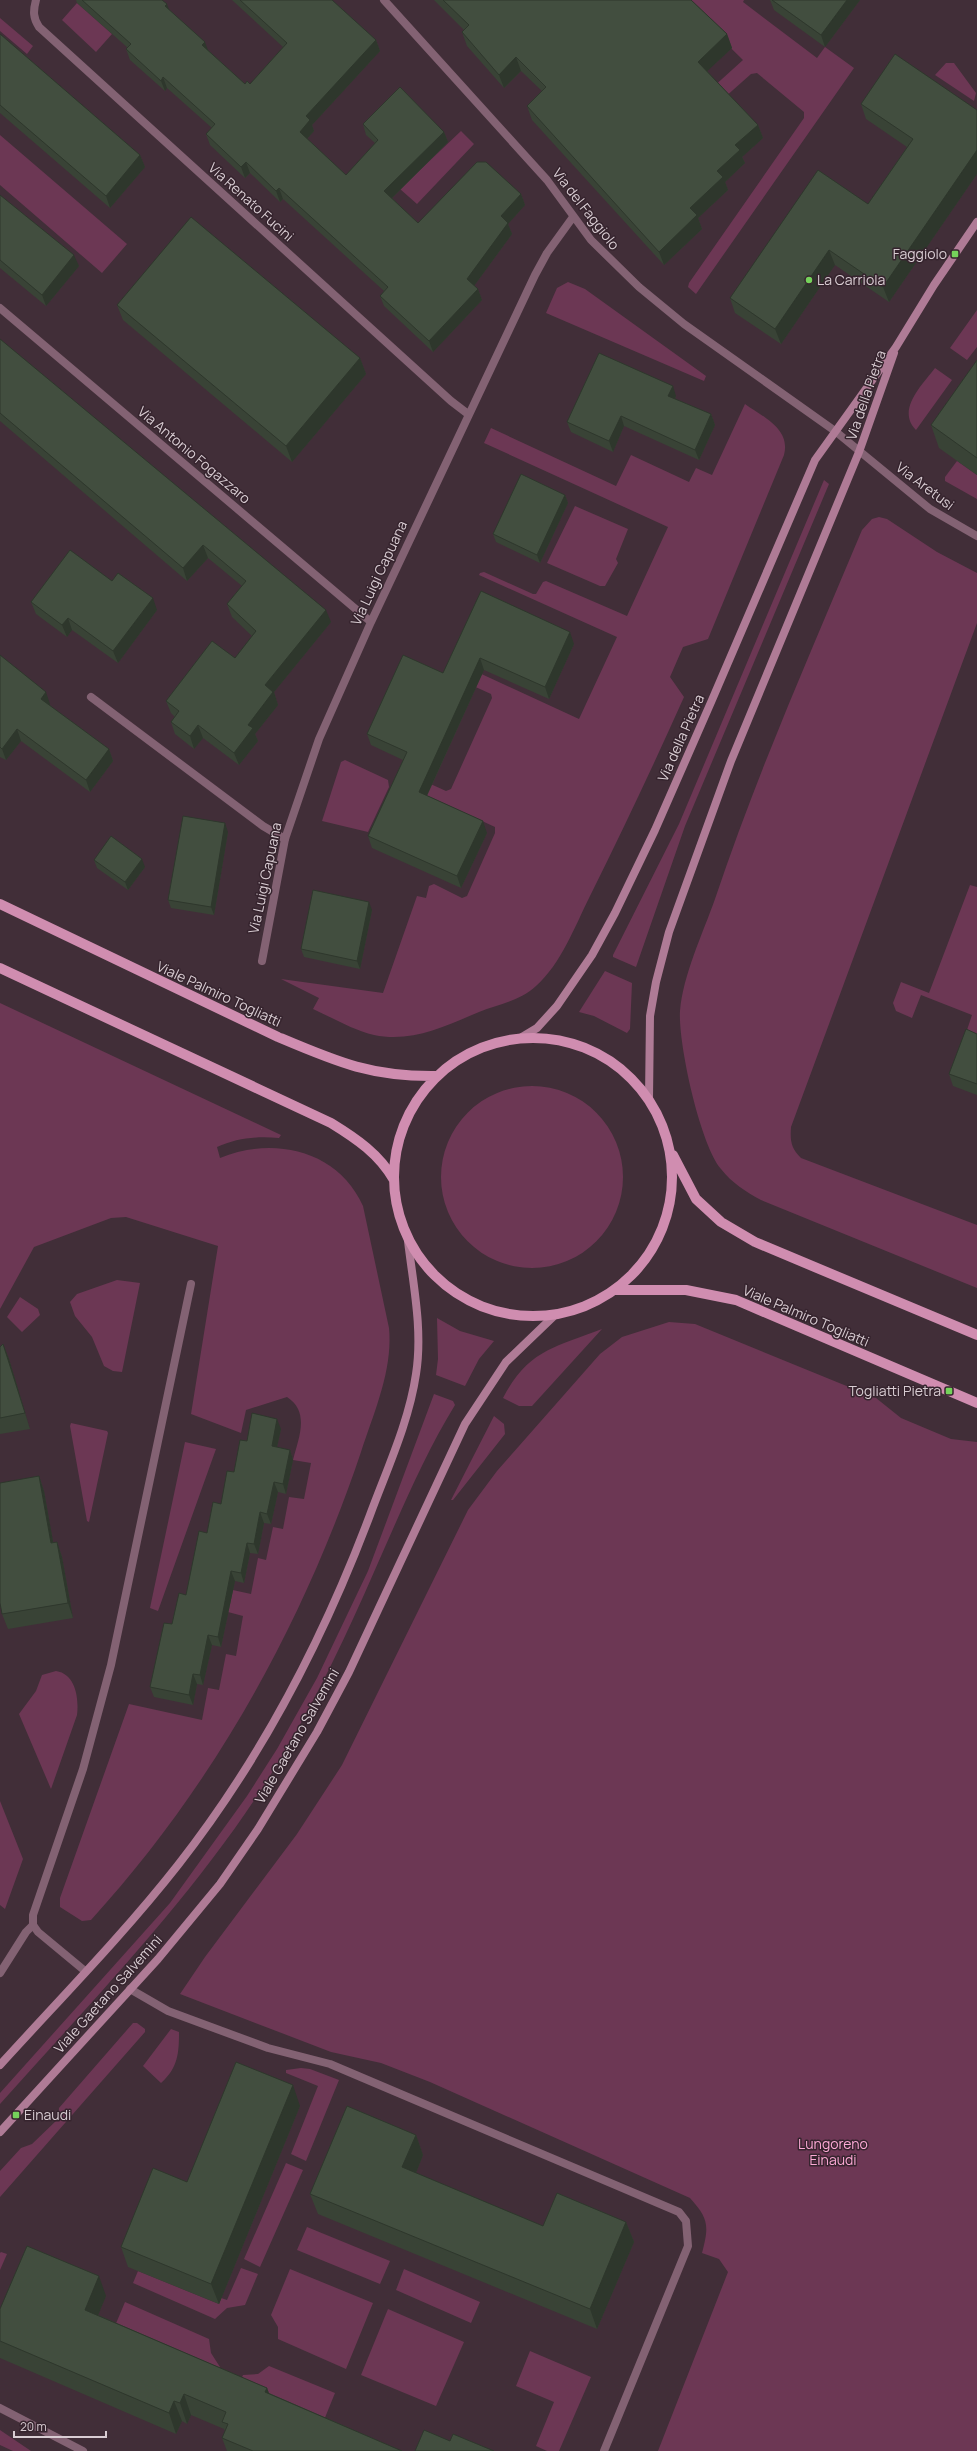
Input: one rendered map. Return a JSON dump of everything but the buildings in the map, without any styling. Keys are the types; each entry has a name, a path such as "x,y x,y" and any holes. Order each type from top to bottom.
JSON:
{"main road":[{"name":"Via della Pietra","path":"522,1037 538,1028 557,1006 592,955 615,913 655,830 703,722 819,452 896,347 934,285 977,222"},
{"name":"Via della Pietra","path":"649,1098 650,1016 656,982 669,932 731,761 859,452 896,347"},
{"name":"Viale Palmiro Togliatti","path":"0,904 278,1037 325,1057 372,1072 411,1076 437,1076"},
{"path":"0,968 331,1123 372,1151 384,1163 394,1180"},
{"path":"671,1151 673,1190 664,1228 644,1262 616,1290 598,1301 556,1314 529,1317 504,1314 468,1301 438,1279 423,1263 408,1241 400,1223 394,1180 394,1156 401,1130 414,1105 437,1076 452,1063 474,1050 495,1043 522,1037 551,1038 576,1044 599,1054 620,1067 649,1098 664,1127 671,1151 696,1199 721,1222 754,1242 977,1335"},
{"name":"Viale Gaetano Salvemini","path":"0,2066 134,1919 179,1864 265,1738 302,1671 349,1571 398,1439 416,1374 419,1336 408,1241"},
{"name":"Viale Palmiro Togliatti","path":"616,1290 686,1290 736,1300 977,1403"},
{"name":"Viale Gaetano Salvemini","path":"0,2132 130,1989 220,1884 282,1791 349,1672 466,1424 506,1362 556,1314"}],"street":[{"name":"Via Renato Fucini","path":"36,0 33,10 34,19 39,27 445,396 468,414"},
{"name":"Via del Faggiolo","path":"384,0 547,180 573,218 604,255 655,301 834,431"},
{"name":"Via Luigi Capuana","path":"262,961 285,839 319,739 371,622 535,275 547,253 573,218"},
{"name":"Via Antonio Fogazzaro","path":"0,308 371,622"},
{"name":"Via della Pietra","path":"834,431 859,452"},
{"name":"Via Aretusi","path":"859,452 930,508 977,536"},
{"path":"91,697 263,826 285,839"},
{"path":"86,1971 38,1932 33,1925 33,1915 83,1769 111,1664 191,1284"},
{"path":"0,1974 26,1932 33,1925"},
{"path":"130,1989 168,2011 268,2048 330,2064 679,2212 686,2221 688,2246 604,2451"},
{"path":"0,2408 83,2451"}],"green space":[{"path":"682,0 744,0 743,2 817,58 825,47 854,68 696,294 688,287 689,283 804,118 804,112 757,73 751,74 724,98 701,98 743,60"},
{"path":"77,3 112,34 96,52 62,20"},
{"path":"0,18 33,46 27,54 0,31"},
{"path":"946,63 954,63 976,93 974,101 935,75"},
{"path":"461,131 474,144 417,204 400,189"},
{"path":"0,135 127,244 102,273 0,185"},
{"path":"568,282 585,289 706,376 704,381 546,313 557,288"},
{"path":"977,310 977,347 967,360 950,348"},
{"path":"935,368 952,380 916,430 911,422 909,414 910,406 918,390"},
{"path":"745,404 767,419 779,431 785,446 784,455 708,639 683,647 670,677 684,697 573,932 553,967 536,986 516,999 479,1012 441,1028 415,1035 388,1037 366,1033 313,1009 319,998 281,979 383,993 417,896 426,898 429,886 434,884 462,898 467,896 495,833 495,827 417,791 424,781 446,791 451,789 492,698 491,694 469,684 475,671 579,719 617,637 479,575 480,573 484,572 533,594 536,594 543,582 546,581 627,616 668,527 484,443 491,428 616,486 631,455 689,482 696,468 712,475"},
{"path":"957,461 977,475 977,499 945,481 945,477"},
{"path":"824,480 829,484 685,826 636,967 613,957 613,955 679,824"},
{"path":"575,506 628,529 616,559 618,563 605,586 600,586 547,563"},
{"path":"879,517 887,519 937,552 977,573 977,623 791,1127 791,1140 795,1151 801,1158 977,1225 977,1288 761,1200 735,1183 721,1169 705,1138 692,1093 680,1026 682,997 689,969 749,805 785,713 862,530 872,519"},
{"path":"345,760 388,780 389,787 368,832 322,821 341,762"},
{"path":"970,885 977,887 977,1044 964,1039 972,1015 921,995 912,1018 896,1011 893,1003 901,982 929,993"},
{"path":"605,971 632,983 630,1029 627,1033 594,1016 579,1012"},
{"path":"0,1003 281,1135 279,1138 247,1138 217,1147 220,1158 240,1151 261,1148 282,1149 302,1153 321,1160 338,1172 352,1187 363,1206 389,1328 388,1359 385,1375 361,1452 338,1516 312,1579 283,1640 250,1700 215,1758 177,1814 136,1868 91,1920 82,1921 60,1907 60,1898 129,1704 202,1720 208,1688 219,1690 226,1654 236,1656 243,1616 228,1612 196,1582 251,1594 258,1558 266,1560 273,1527 283,1529 289,1497 304,1499 311,1463 293,1460 300,1434 301,1417 294,1403 287,1397 246,1410 241,1433 191,1414 218,1246 126,1217 111,1218 34,1247 0,1309"},
{"path":"541,1086 550,1087 575,1096 597,1112 613,1134 622,1159 622,1195 613,1220 597,1242 575,1258 559,1264 541,1268 523,1268 514,1267 489,1258 474,1248 461,1235 451,1220 442,1195 441,1168 442,1159 451,1134 461,1119 474,1106 489,1096 514,1087"},
{"path":"117,1280 140,1283 122,1372 113,1371 104,1366 92,1337 75,1316 70,1302 77,1294"},
{"path":"20,1297 38,1309 40,1315 22,1332 7,1317"},
{"path":"437,1318 460,1331 494,1341 479,1359 465,1386 436,1375 438,1359"},
{"name":"Lungoreno Einaudi","path":"669,1322 695,1324 876,1398 901,1418 951,1439 977,1442 977,2451 658,2451 728,2272 719,2259 702,2253 706,2236 706,2223 701,2212 690,2198 430,2082 381,2063 331,2052 180,1994 205,1957 297,1834 342,1765 468,1510 497,1471 600,1354 622,1337"},
{"path":"602,1329 532,1406 519,1406 503,1398 522,1370 544,1352"},
{"path":"434,1394 453,1401 455,1405 432,1445 402,1508 332,1664 284,1753 254,1801 187,1892 114,1978 0,2104 0,2093 170,1903 247,1796 277,1749 317,1678 368,1571"},
{"path":"494,1416 504,1424 505,1434 453,1500 451,1500"},
{"path":"71,1423 107,1431 108,1433 89,1522 87,1521 70,1426"},
{"path":"185,1442 216,1449 158,1611 150,1608"},
{"path":"56,1671 63,1673 68,1677 75,1688 77,1695 77,1715 51,1789 19,1714 36,1691 42,1675"},
{"path":"0,1801 23,1859 5,1909 0,1905"},
{"path":"133,2023 137,2023 145,2029 145,2032 0,2197 0,2171 21,2148 32,2144 58,2119 59,2108"},
{"path":"171,2029 179,2032 178,2053 171,2072 161,2083 143,2066"},
{"path":"301,2068 310,2069 339,2080 306,2161 291,2154 318,2086 286,2073 286,2070"},
{"path":"286,2163 303,2170 260,2267 244,2259"},
{"path":"307,2227 390,2261 380,2284 297,2250"},
{"path":"0,2253 7,2254 0,2270"},
{"path":"241,2268 258,2274 245,2305 227,2308 215,2319 133,2283 138,2271 219,2304 221,2298 227,2300"},
{"path":"290,2269 373,2303 346,2369 278,2339 278,2327 271,2315"},
{"path":"404,2269 480,2302 471,2323 396,2290"},
{"path":"125,2302 209,2339 211,2353 220,2367 215,2377 112,2333"},
{"path":"388,2309 464,2342 436,2406 361,2375"},
{"path":"530,2351 591,2377 559,2451 547,2451 536,2446 554,2402 516,2386"},
{"path":"269,2366 335,2393 322,2425 237,2389 243,2375 258,2374"},
{"path":"0,2430 31,2451 13,2451 0,2445"}],"place":[{"name":"Faggiolo","path":"955,254"},
{"name":"La Carriola","path":"809,280"},
{"name":"Togliatti Pietra","path":"949,1391"},
{"name":"Einaudi","path":"16,2115"}]}
